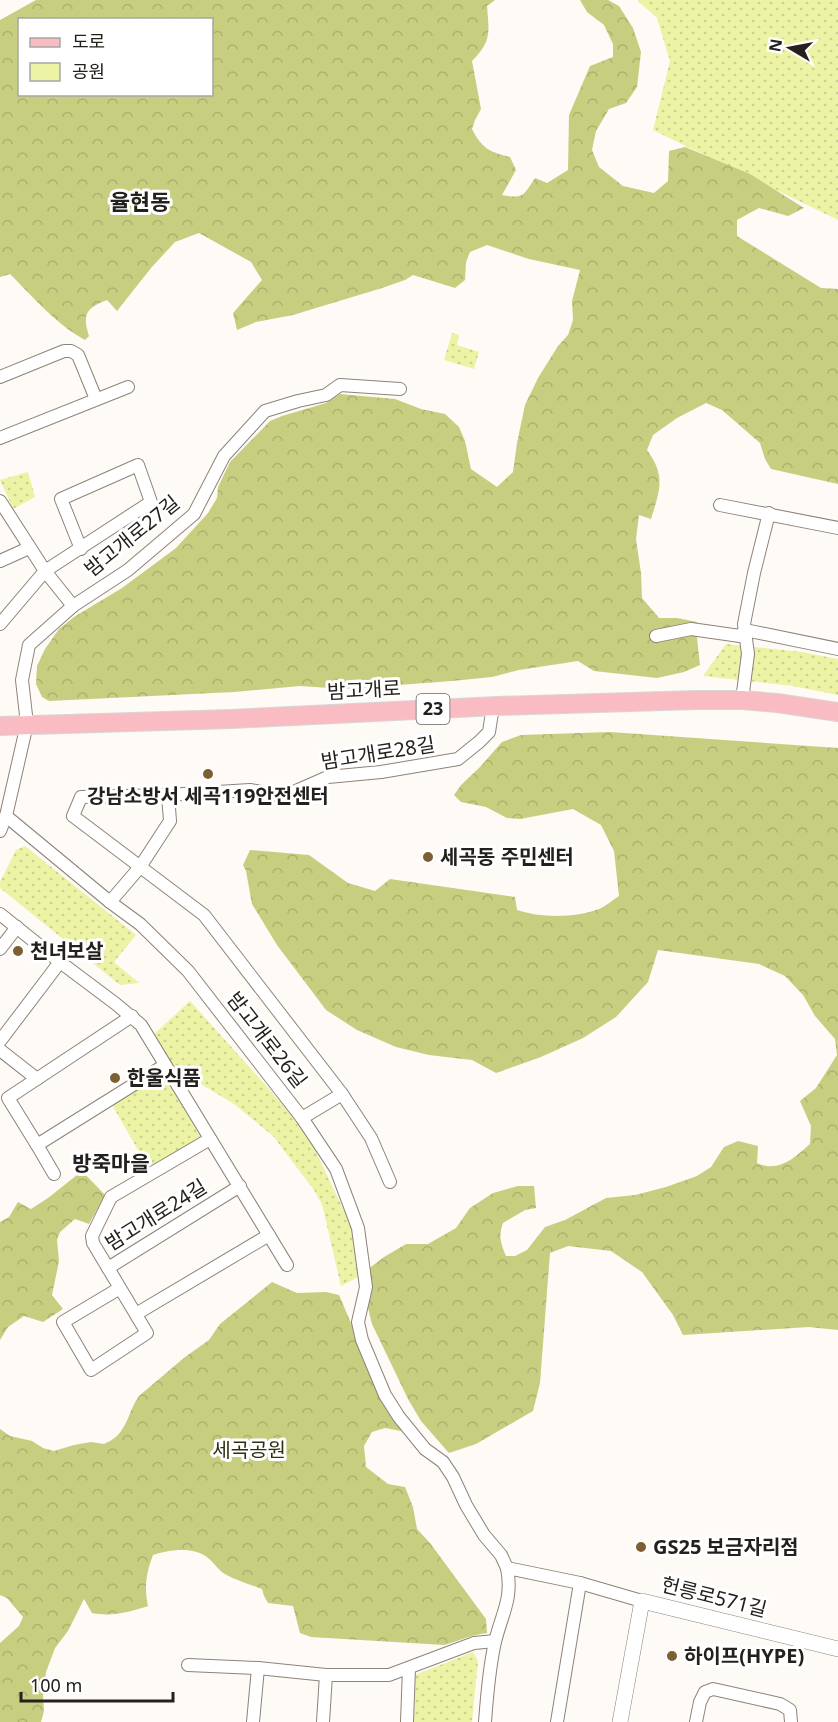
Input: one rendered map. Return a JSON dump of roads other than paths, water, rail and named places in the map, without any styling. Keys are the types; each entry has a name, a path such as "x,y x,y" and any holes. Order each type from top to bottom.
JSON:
{"main road":[{"name":"밤고개로","path":"0,726 696,700 742,700 838,712"}],"street":[{"path":"0,376 64,351 71,351 78,355 96,399"},
{"name":"밤고개로27길","path":"27,724 22,680 29,645 73,606 128,570 194,514 224,456 266,411 326,395 340,385 400,389"},
{"path":"0,438 128,387"},
{"name":"밤고개로27길","path":"0,624 45,571 81,549 151,502 138,465 61,499 81,549"},
{"path":"0,501 29,548 73,606"},
{"path":"720,505 838,528"},
{"path":"742,700 748,654 745,630 754,573 769,513"},
{"path":"0,561 29,548"},
{"path":"656,636 692,629 740,636 745,630"},
{"path":"745,630 838,649"},
{"name":"밤고개로28길","path":"168,795 250,790 278,795 296,791 328,777 381,772 458,759 489,732 493,706"},
{"path":"0,831 6,816 27,724"},
{"path":"110,902 140,867 170,821 168,795"},
{"name":"밤고개로26길","path":"168,795 81,797 74,816 204,915 342,1094 371,1138 390,1182"},
{"name":"밤고개로26길","path":"6,816 140,924 188,971 302,1118 336,1169 358,1228 366,1287 358,1323 385,1395 399,1417 425,1449 443,1462 466,1505 507,1568"},
{"name":"밤고개로24길","path":"0,914 141,1025 287,1265"},
{"path":"0,949 17,927"},
{"path":"0,1041 60,962"},
{"path":"54,1174 8,1098 132,1016"},
{"path":"0,1050 37,1079"},
{"path":"37,1144 165,1065"},
{"path":"302,1118 342,1094"},
{"name":"밤고개로24길","path":"136,1314 93,1243 92,1236 111,1197 210,1140"},
{"name":"밤고개로24길","path":"108,1268 240,1186"},
{"path":"120,1288 63,1322 91,1370 147,1333 136,1314 269,1235"},
{"path":"485,1722 487,1691 495,1641 508,1601 507,1568"},
{"name":"헌릉로571길","path":"507,1568 580,1583 642,1601 838,1649"},
{"path":"557,1722 580,1583"},
{"path":"620,1722 642,1601"},
{"path":"188,1665 258,1668 326,1675 389,1676 474,1643 495,1641"},
{"path":"253,1722 258,1668"},
{"path":"407,1722 409,1668"},
{"path":"324,1722 326,1675"},
{"path":"696,1722 700,1702 705,1692 713,1689 780,1704 790,1710 791,1722"}],"place":[{"name":"강남소방서 세곡119안전센터","path":"208,774"},
{"name":"세곡동 주민센터","path":"428,857"},
{"name":"천녀보살","path":"18,951"},
{"name":"한울식품","path":"115,1078"},
{"name":"GS25 보금자리점","path":"641,1547"},
{"name":"하이프(HYPE)","path":"672,1656"}],"district":[{"name":"율현동","path":"140,202"},
{"name":"방죽마을","path":"111,1164"}],"park label":[{"name":"세곡공원","path":"249,1450"}]}
